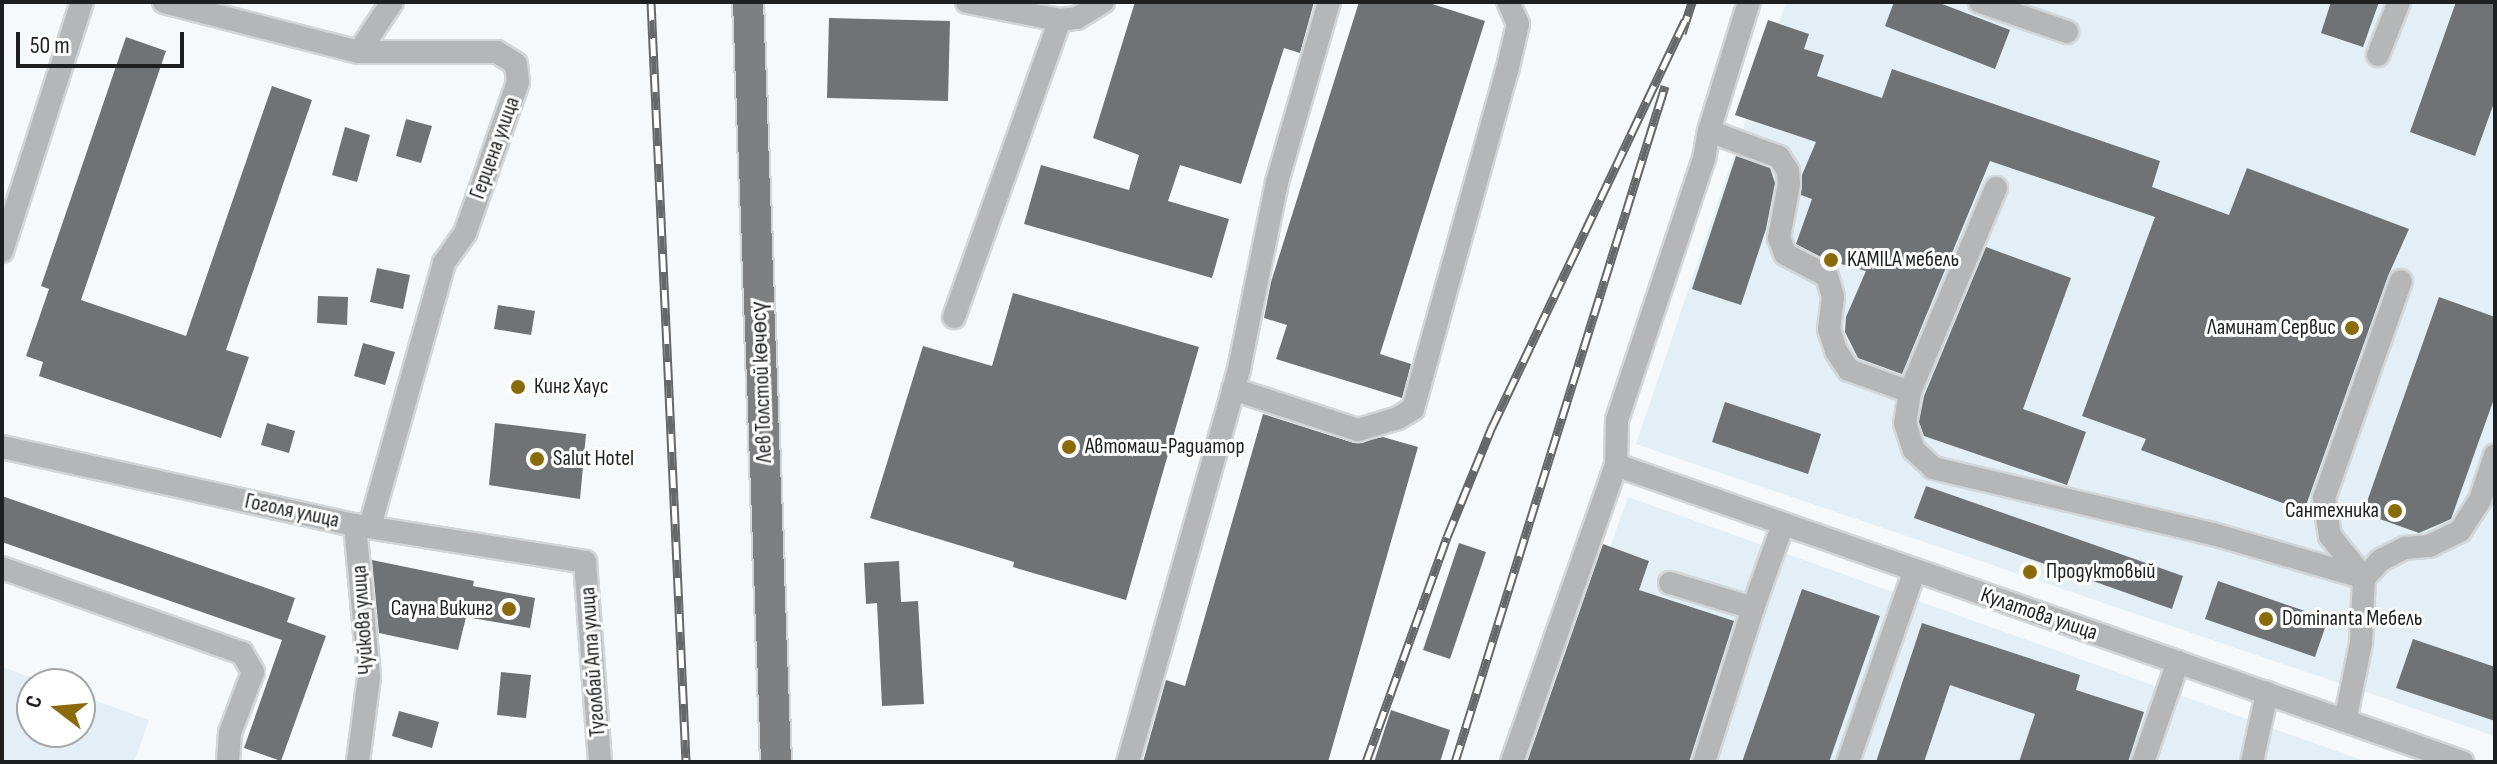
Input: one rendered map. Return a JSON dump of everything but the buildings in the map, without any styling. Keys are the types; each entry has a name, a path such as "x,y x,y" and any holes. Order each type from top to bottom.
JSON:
{"main road":[{"name":"Лев Толстой көчөсү","path":"748,2 776,762"}],"street":[{"path":"2,251 82,2"},
{"path":"359,52 392,2"},
{"path":"967,2 1060,20 1077,18 1103,2"},
{"path":"1128,762 1233,389 1277,182 1329,2"},
{"path":"1233,389 1358,430 1398,418 1413,409 1510,59 1518,24 1508,2"},
{"path":"1512,762 1616,465 1617,420 1704,159 1709,131 1749,2"},
{"path":"1980,2 2067,32"},
{"path":"2378,55 2399,2"},
{"name":"Герцена улица","path":"175,4 359,52 497,52 516,64 518,82 465,233 444,263 362,526"},
{"path":"954,317 1060,20"},
{"path":"1709,131 1779,157 1788,171 1789,184 1779,238 1785,254 1827,276 1833,297 1829,329 1836,351 1849,370 1910,392"},
{"path":"1996,188 1910,392 1905,423 1914,450 1933,468 2213,534 2364,578"},
{"path":"2364,578 2330,536 2324,498 2401,281"},
{"name":"Гоголя улица","path":"2,447 362,526 585,562"},
{"path":"2345,721 2361,643 2364,578 2381,560 2405,548 2429,546 2460,531 2480,500 2495,455"},
{"name":"Кулатова улица","path":"1616,465 2462,762"},
{"path":"1704,762 1783,524"},
{"name":"Чуйкова улица","path":"358,762 369,677 362,526"},
{"name":"Туголбай Ата улица","path":"585,562 600,762"},
{"path":"2,568 242,653 253,672 230,733 228,762"},
{"path":"1848,762 1915,570"},
{"path":"1670,583 1753,608"},
{"path":"2143,762 2178,662"},
{"path":"2252,762 2267,693"}],"shaded area":[{"path":"1786,2 2495,2 2495,736 1636,444"},
{"path":"1628,497 2367,762 1533,762"},
{"path":"2,667 16,672 16,748 96,748 96,701 149,720 134,762 2,762"}],"railway":[{"path":"651,2 686,762"},
{"path":"1682,33 1692,2"},
{"path":"1366,762 1447,537 1492,427 1685,21"},
{"path":"1455,762 1665,86"}],"place":[{"name":"KAMILA мебель","path":"1831,260"},
{"name":"Ламинат Сервис","path":"2352,328"},
{"name":"Кинг Хаус","path":"518,387"},
{"name":"Автомаш-Радиатор","path":"1069,447"},
{"name":"Salut Hotel","path":"537,459"},
{"name":"Сантехника","path":"2395,511"},
{"name":"Продуктовый","path":"2030,572"},
{"name":"Сауна Викинг","path":"509,609"},
{"name":"Dominanta Мебель","path":"2266,619"}]}
